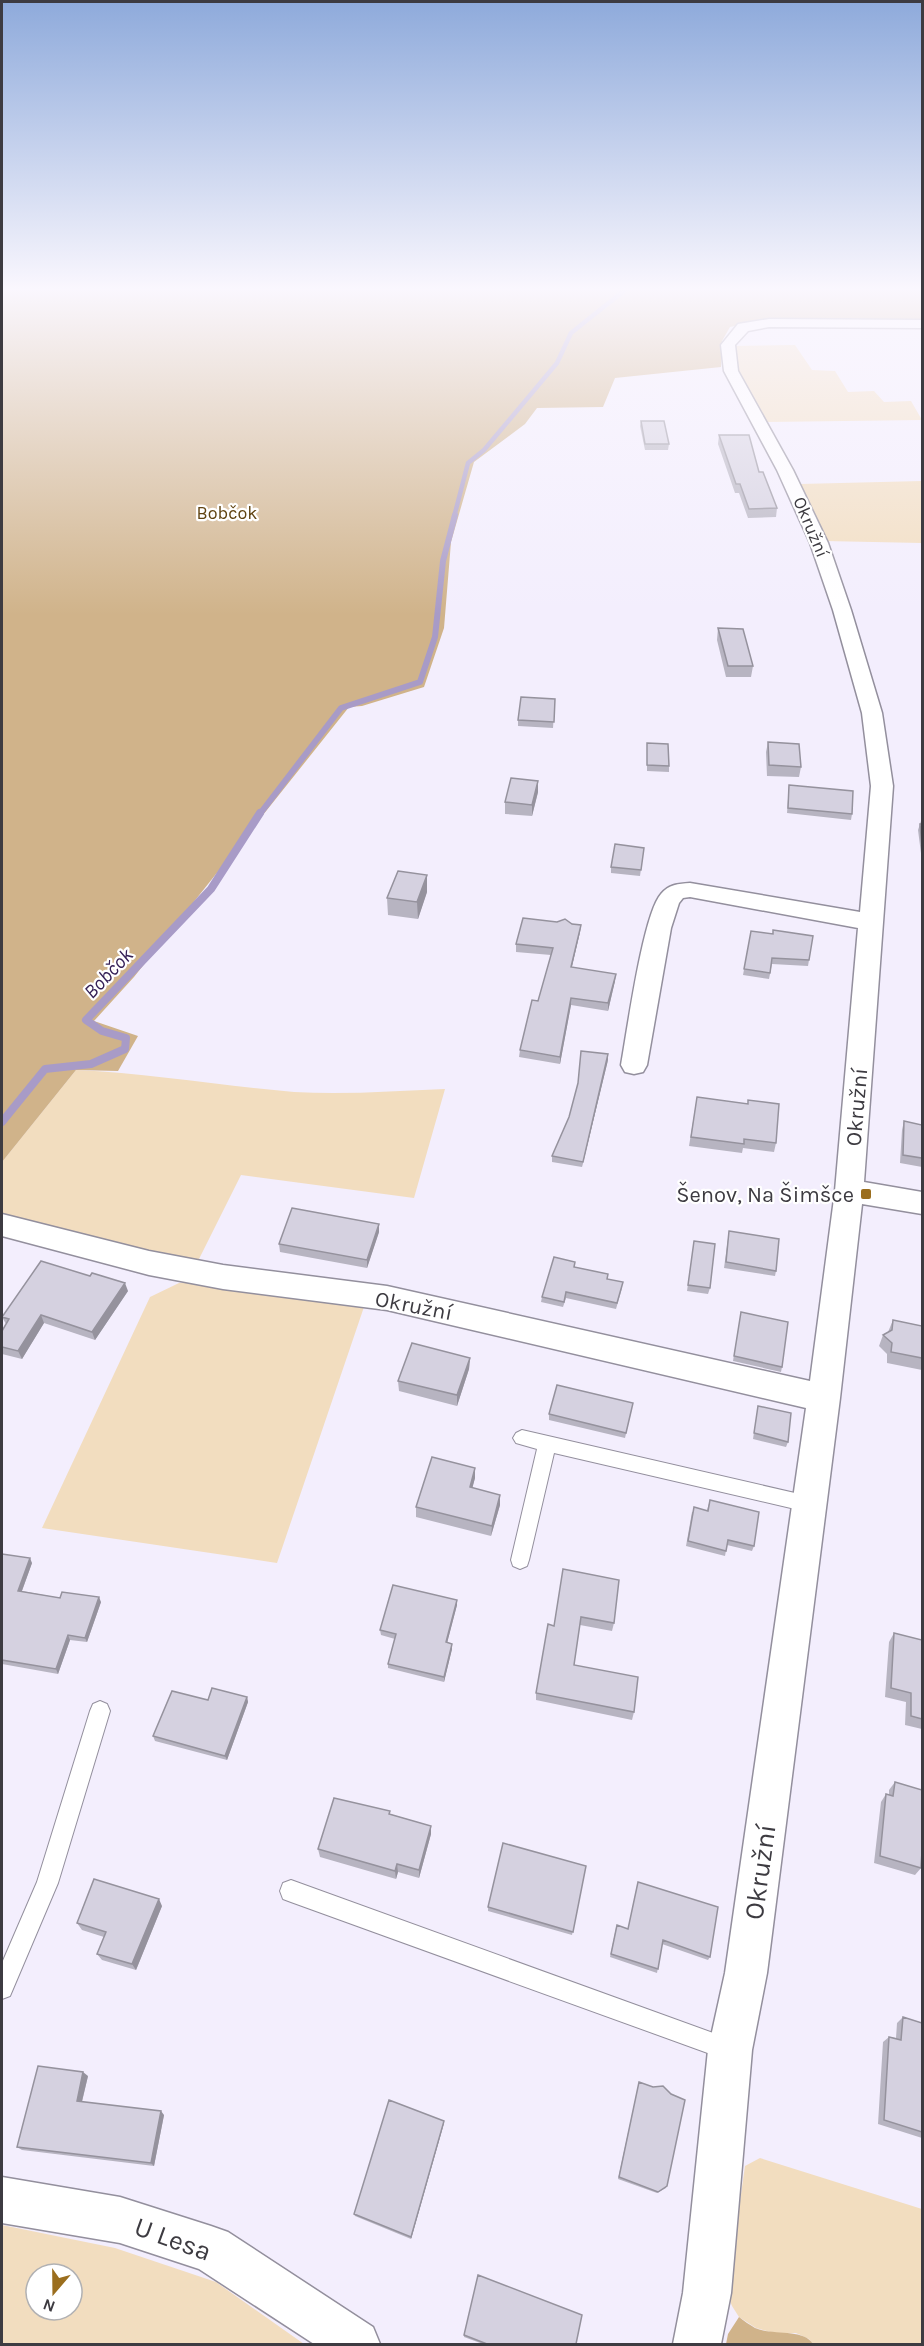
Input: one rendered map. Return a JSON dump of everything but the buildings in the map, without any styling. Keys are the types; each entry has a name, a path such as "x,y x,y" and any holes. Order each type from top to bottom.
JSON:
{"street":[{"name":"Okružní","path":"697,2344 707,2293 730,2050 746,1973 824,1398 849,1191 882,786 872,713 842,610 819,543 785,470 744,395"},
{"path":"634,1065 659,928 668,900 676,892 690,890 870,922"},
{"path":"849,1191 922,1203"},
{"name":"Okružní","path":"2,1225 149,1263 223,1277 387,1298 824,1398"},
{"name":"U Lesa","path":"2,2200 120,2220 211,2249 356,2344"}],"lane":[{"path":"522,1438 808,1504"},
{"path":"520,1560 547,1444"},
{"path":"2,1988 47,1883 100,1710"},
{"path":"291,1891 730,2050"}],"shaded area":[{"path":"751,395 878,395 884,402 911,401 922,420 767,422"},
{"path":"922,481 922,543 824,541 800,484"},
{"path":"76,1070 313,1093 445,1089 414,1198 241,1175 196,1265 2,1214 2,1162"},
{"path":"210,1280 365,1304 277,1563 42,1528 150,1297 179,1283"},
{"path":"760,2158 922,2209 922,2344 813,2344 809,2339 796,2333 778,2334 756,2328 739,2317 727,2293 745,2166"},
{"path":"2,2225 115,2248 216,2282 304,2344 2,2344"}],"green space":[{"name":"Bobčok","path":"2,395 608,395 603,407 537,408 525,424 474,462 451,542 444,628 424,687 362,706 349,707 134,977 94,1021 138,1036 118,1071 76,1070 2,1162"},
{"path":"739,2317 755,2328 795,2334 808,2339 813,2344 726,2344 728,2334"}],"waterway":[{"name":"Bobčok","path":"454,517 468,463 484,450 530,395"},
{"name":"Bobčok","path":"259,815 341,708 420,682 435,637 443,561 455,515"},
{"name":"Bobčok","path":"2,1122 45,1069 91,1064 125,1049 126,1038 102,1031 86,1020 211,889 260,813"}],"place":[{"name":"Šenov, Na Šimšce","path":"866,1194"}]}
